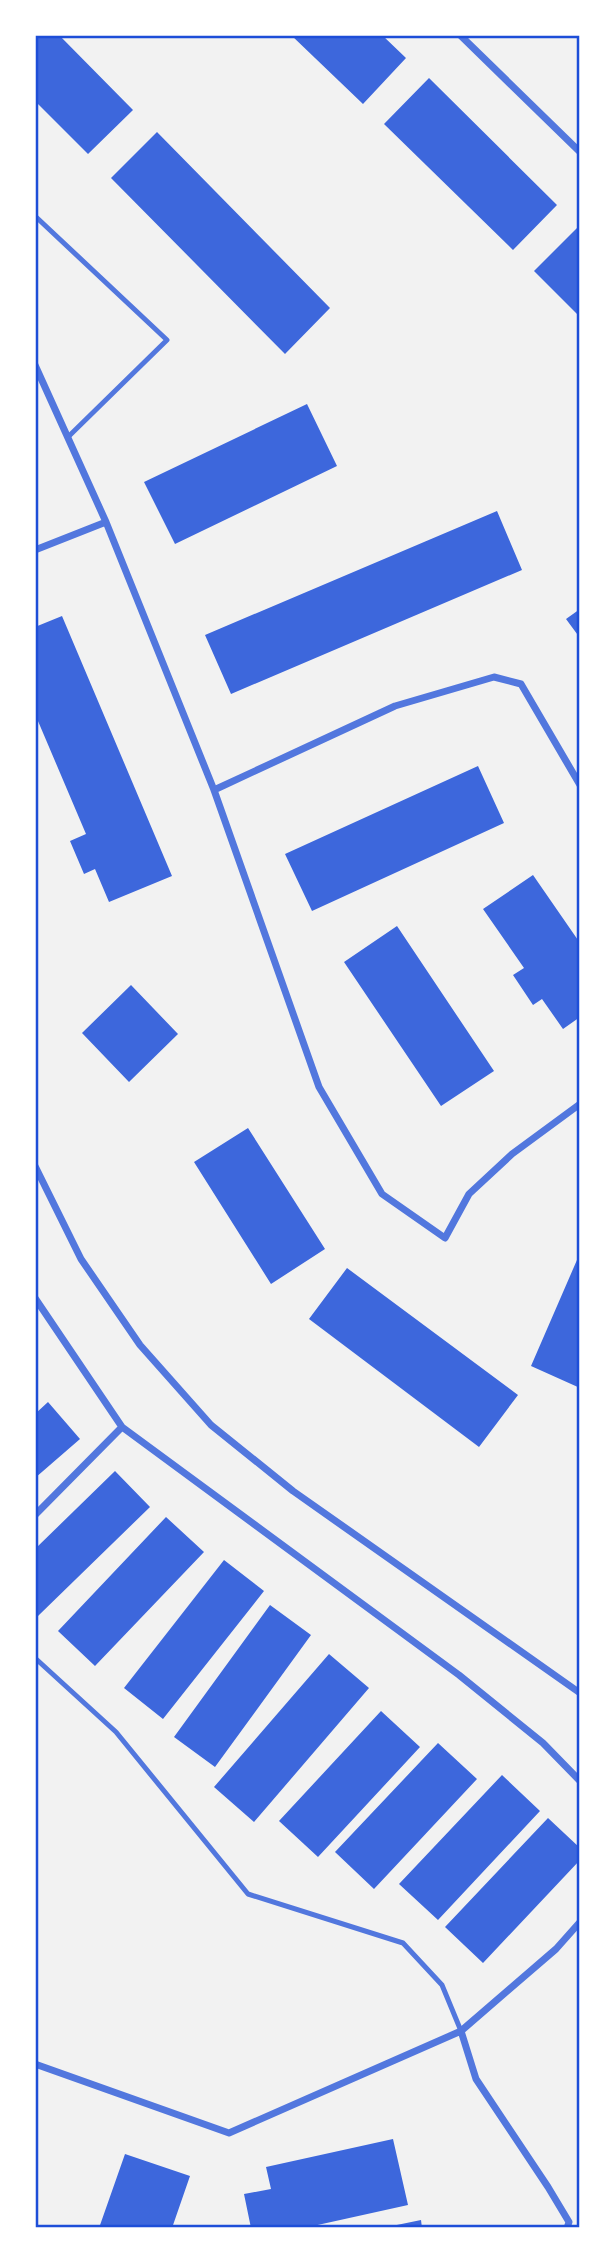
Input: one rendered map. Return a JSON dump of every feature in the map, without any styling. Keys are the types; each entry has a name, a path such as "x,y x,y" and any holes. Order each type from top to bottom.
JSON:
{"street":[{"path":"460,35 580,152"},
{"path":"35,365 107,522 214,790 319,1087 382,1194 445,1238 469,1194 512,1154 580,1104"},
{"path":"35,550 107,522"},
{"path":"214,790 395,706 494,677 520,684 580,785"},
{"path":"35,1166 81,1259 140,1345 211,1425 293,1491 580,1693"},
{"path":"35,1298 122,1427 459,1675 543,1743 580,1781"},
{"path":"35,1515 122,1427"},
{"path":"35,2064 229,2133 461,2031 556,1949 580,1922"},
{"path":"461,2031 475,2079 548,2187 570,2226"}],"lane":[{"path":"35,216 167,340 68,437"},
{"path":"35,1658 116,1732 248,1894 403,1943 442,1984 461,2031"}],"building":[{"path":"35,35 59,35 133,110 88,154 35,101"},
{"path":"291,35 382,35 406,58 363,104"},
{"path":"429,78 557,205 513,250 384,124"},
{"path":"157,132 330,308 285,354 111,178"},
{"path":"580,227 580,317 534,271"},
{"path":"307,404 337,466 175,544 144,482"},
{"path":"497,511 522,570 231,694 205,635"},
{"path":"580,609 580,638 566,619"},
{"path":"62,616 172,876 109,902 95,869 84,874 70,841 86,834 35,714 35,627"},
{"path":"478,766 504,823 312,911 285,854"},
{"path":"533,875 580,943 580,1017 563,1029 542,999 533,1005 513,975 524,968 483,909"},
{"path":"397,926 494,1071 441,1106 344,962"},
{"path":"131,985 178,1034 129,1082 82,1033"},
{"path":"248,1128 325,1249 271,1284 194,1162"},
{"path":"580,1253 580,1388 531,1366"},
{"path":"347,1268 518,1395 479,1447 309,1319"},
{"path":"48,1402 80,1439 35,1478 35,1414"},
{"path":"115,1471 150,1507 38,1616 35,1612 35,1549"},
{"path":"166,1517 204,1552 95,1666 58,1631"},
{"path":"224,1560 264,1591 163,1719 124,1688"},
{"path":"270,1605 311,1635 215,1767 174,1737"},
{"path":"329,1654 369,1688 254,1822 214,1787"},
{"path":"381,1711 420,1747 318,1857 279,1821"},
{"path":"438,1743 477,1779 374,1889 335,1852"},
{"path":"502,1775 540,1811 438,1920 399,1884"},
{"path":"548,1818 580,1848 580,1860 483,1963 445,1927"},
{"path":"393,2139 408,2205 304,2228 251,2228 244,2194 271,2189 266,2167"},
{"path":"125,2154 190,2176 172,2228 99,2228"},
{"path":"421,2220 422,2228 387,2228 387,2227"}]}
